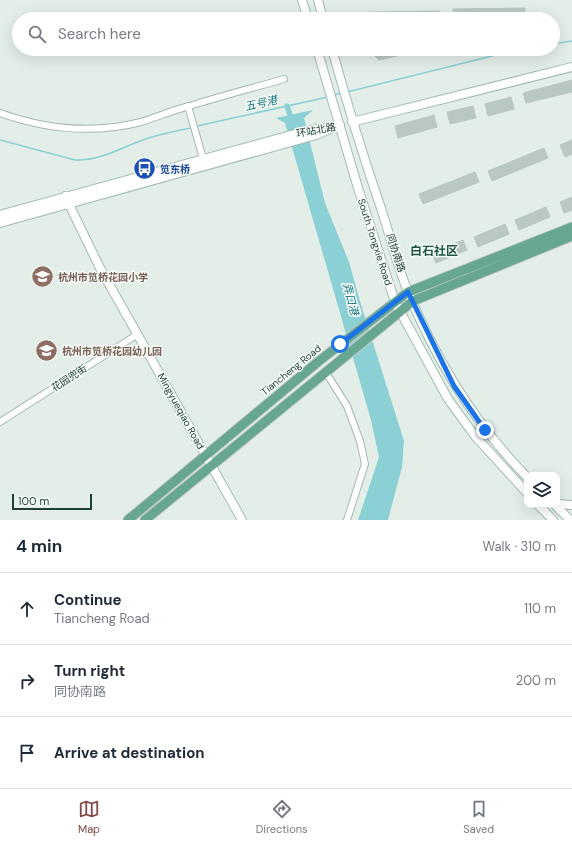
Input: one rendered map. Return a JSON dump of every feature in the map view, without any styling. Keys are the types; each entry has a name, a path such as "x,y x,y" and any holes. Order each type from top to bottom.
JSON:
{"main road":[{"path":"302,0 306,12"},
{"path":"318,0 321,12"},
{"name":"South Tongxie Road","path":"319,56 358,188 395,302 448,399 475,436 524,490"},
{"name":"同协南路","path":"334,56 352,122 408,292 454,386 485,430 524,474"},
{"path":"352,122 572,67"},
{"name":"环站北路","path":"0,215 203,159 282,141 340,125"},
{"name":"环站北路","path":"0,223 69,204 203,159"},
{"name":"Mingyueqiao Road","path":"65,196 100,268 242,520"},
{"name":"Tiancheng Road","path":"128,520 340,344 408,292 571,233"},
{"name":"Tiancheng Road","path":"145,520 325,371 413,301 571,233"},
{"path":"560,504 572,505"},
{"path":"541,508 553,520"},
{"path":"560,508 570,520"}],"street":[{"path":"0,113 24,122 48,126 112,128 142,122 188,106 284,79"},
{"path":"188,106 203,159"},
{"name":"花园兜街","path":"0,422 138,334"},
{"path":"325,371 347,406 360,441 365,464 348,520"}],"water":[{"path":"313,110 304,118 325,203 349,262 404,441 402,467 388,520 358,520 379,457 371,420 285,123 276,118"}],"building":[{"path":"525,8 525,12 453,12 453,9"},
{"path":"440,11 440,12 368,12"},
{"path":"375,56 397,56 379,60"},
{"path":"572,80 572,92 526,103 523,93"},
{"path":"511,97 514,109 488,116 485,104"},
{"path":"473,106 476,118 450,124 447,112"},
{"path":"434,115 437,127 398,138 395,126"},
{"path":"572,140 572,154 565,157 560,145"},
{"path":"544,148 548,158 492,181 488,171"},
{"path":"475,172 479,182 423,204 419,194"},
{"path":"572,197 572,210 564,213 560,202"},
{"path":"546,207 550,217 519,230 515,220"},
{"path":"505,224 509,234 478,247 474,237"},
{"path":"463,240 467,250 436,263 432,253"}],"waterway":[{"name":"五号港","path":"560,43 572,41"},
{"name":"五号港","path":"347,92 492,56"},
{"name":"五号港","path":"333,95 341,93"},
{"name":"五号港","path":"197,126 328,97"},
{"name":"弄口港","path":"287,106 292,121"},
{"name":"五号港","path":"0,140 75,160 84,160 110,153 155,136 191,128"}],"place":[{"name":"笕东桥","path":"144,169"},
{"name":"杭州市笕桥花园小学","path":"43,277"},
{"name":"杭州市笕桥花园幼儿园","path":"46,351"}],"district":[{"name":"白石社区","path":"434,251"}],"route":[{"path":"340,344 408,292 454,386 485,430"}]}
